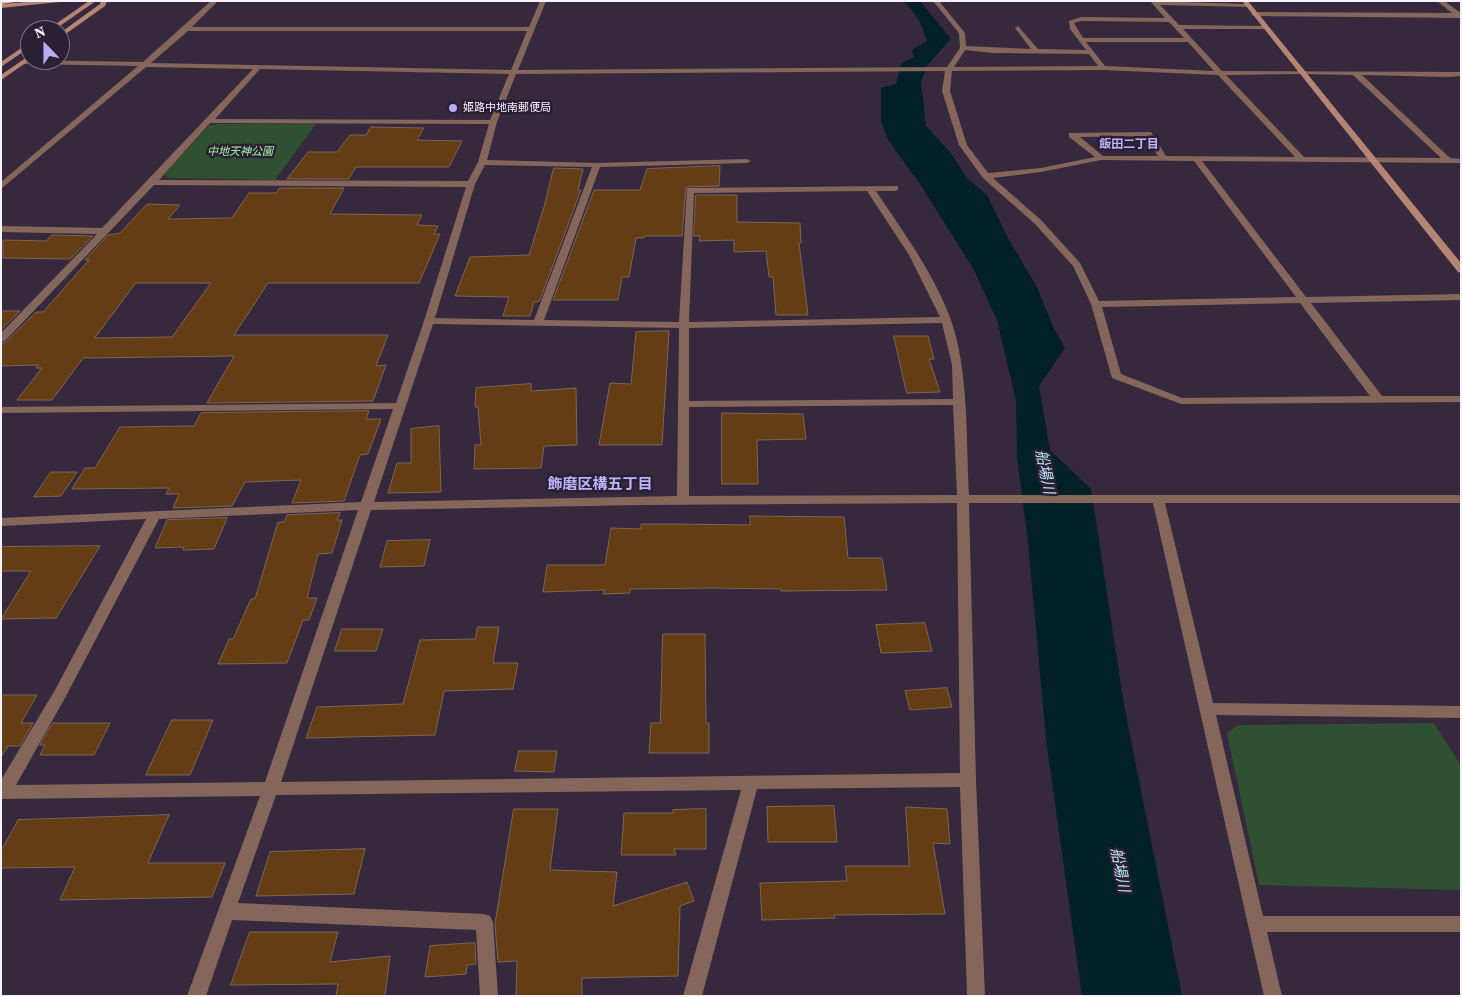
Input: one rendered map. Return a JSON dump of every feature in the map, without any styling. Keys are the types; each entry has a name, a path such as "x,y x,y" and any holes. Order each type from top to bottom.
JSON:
{"highway":[{"path":"1,4 19,1"}],"street":[{"path":"1,4 66,1"},
{"path":"65,20 93,1"},
{"path":"70,29 103,5 104,1"},
{"path":"1,186 186,29 215,1"},
{"path":"196,996 271,787 364,506 429,321 471,184 482,162 493,122 544,1"},
{"path":"936,1 962,33 963,48 950,69 946,91 963,145 986,176 1038,222 1077,265 1096,304 1116,376 1181,402 1461,399"},
{"path":"1440,1 1460,16"},
{"path":"1154,2 1246,4 1461,270"},
{"path":"1154,2 1302,160"},
{"path":"1254,14 1460,16"},
{"path":"1104,68 1073,29 1071,22 1081,20 1171,20"},
{"path":"1178,27 1264,27"},
{"path":"1018,28 1036,52"},
{"path":"186,29 533,29"},
{"path":"1082,40 1189,40"},
{"path":"963,48 993,51 1091,52"},
{"path":"3,62 20,51"},
{"path":"70,62 513,72 1104,68 1221,73 1461,74"},
{"path":"1,78 20,65"},
{"path":"1,339 152,182 258,67"},
{"path":"1355,73 1448,161"},
{"path":"1448,75 1461,85"},
{"path":"208,121 493,122"},
{"path":"1101,158 1072,134 1148,134 1163,157"},
{"path":"986,176 1041,170 1101,158 1163,157 1197,160 1461,161"},
{"path":"1197,160 1379,400"},
{"path":"482,162 598,165 747,161"},
{"path":"538,322 598,165"},
{"path":"152,182 471,184"},
{"path":"683,500 684,325 690,190 871,190 895,188"},
{"path":"871,190 914,255 932,288 946,320 957,365 963,497 968,780 976,996"},
{"path":"1,229 103,231"},
{"path":"1096,304 1461,297"},
{"path":"429,321 684,325 946,320"},
{"path":"684,404 959,402"},
{"path":"1,410 400,406"},
{"path":"1,522 364,506 683,500 963,497 1461,499"},
{"path":"1158,498 1273,996"},
{"path":"2,792 60,694 155,515"},
{"path":"1207,709 1461,712"},
{"path":"2,792 271,787 968,780"},
{"path":"692,996 752,783"},
{"path":"227,910 484,922 489,996"},
{"path":"1256,924 1461,924"}],"green space":[{"name":"中地天神公園","path":"316,124 275,180 168,178 164,175 209,125"},
{"path":"1434,723 1461,766 1461,890 1259,885 1227,733 1238,725"}],"water":[{"name":"船場川","path":"902,1 920,1 951,39 928,64 921,82 926,126 950,152 967,178 987,195 1009,240 1037,287 1053,327 1065,348 1039,386 1050,450 1091,489 1124,705 1182,996 1082,996 1046,739 1028,542 1017,457 1016,400 997,320 974,270 920,184 888,140 881,121 881,88 896,84 901,64 914,57 912,50 927,41 914,13"}],"building":[{"path":"371,127 424,128 417,140 462,141 449,167 356,167 349,179 287,179 308,152 337,152 350,135 366,135"},
{"path":"720,166 719,186 686,187 682,236 645,236 644,238 636,238 629,277 622,277 618,300 553,300 594,190 640,190 647,169"},
{"path":"554,168 583,169 578,190 581,190 540,300 534,302 530,316 503,316 509,297 455,296 470,257 529,255"},
{"path":"280,188 344,188 330,214 422,215 417,225 438,226 434,234 440,234 419,283 268,283 234,335 388,335 376,366 386,365 373,401 207,403 234,356 83,358 52,400 17,400 42,368 36,368 38,365 1,366 1,344 6,342 36,312 43,312 89,260 85,260 108,235 120,233 147,204 180,205 168,219 232,218 249,193 276,193","holes":["136,283 211,283 172,337 95,338"]},
{"path":"696,195 737,195 737,222 800,223 801,243 799,243 808,315 776,315 773,277 769,277 766,251 734,252 734,240 699,241 700,236 694,236"},
{"path":"52,235 93,236 70,259 3,258 3,240 46,241"},
{"path":"1,311 20,311 1,330"},
{"path":"669,331 662,445 599,445 610,383 631,384 636,332"},
{"path":"894,336 928,336 934,359 929,359 940,392 907,393"},
{"path":"531,384 531,391 576,388 577,445 544,446 541,468 474,469 475,445 481,445 478,407 475,407 476,388"},
{"path":"369,411 366,419 381,419 368,454 360,455 344,501 292,503 301,480 245,482 232,506 173,508 179,494 166,494 169,488 72,489 85,468 95,468 120,427 194,426 201,413"},
{"path":"722,413 803,414 806,439 757,440 758,484 722,484"},
{"path":"439,426 441,492 388,493 397,463 411,463 411,429"},
{"path":"51,472 77,472 61,496 34,497"},
{"path":"340,513 337,520 342,520 332,553 318,554 307,598 317,598 309,620 303,620 287,663 218,664 229,639 233,639 251,599 255,599 278,522 284,522 287,515"},
{"path":"750,516 844,517 848,558 882,558 887,590 781,591 781,589 712,588 630,589 630,593 603,594 604,590 543,592 547,565 605,565 611,528 641,529 641,524 750,525"},
{"path":"227,518 214,549 183,550 184,547 155,548 167,520"},
{"path":"430,540 424,566 380,567 387,541"},
{"path":"100,546 56,618 1,619 31,571 1,571 1,547"},
{"path":"925,623 932,651 881,653 876,625"},
{"path":"478,627 499,627 493,663 518,663 513,689 444,691 435,735 306,738 317,707 403,704 420,640 475,639"},
{"path":"342,629 383,629 376,651 335,651"},
{"path":"663,634 705,634 706,723 709,723 709,753 649,753 651,723 660,723"},
{"path":"947,688 952,707 910,710 905,691"},
{"path":"1,695 37,695 21,723 33,723 20,746 8,746 1,757"},
{"path":"172,720 213,720 190,775 146,775"},
{"path":"53,723 110,723 94,755 40,755 45,745 40,745"},
{"path":"519,751 557,751 554,772 515,771"},
{"path":"834,806 837,842 768,842 767,807"},
{"path":"906,807 947,809 950,844 933,843 945,914 834,915 835,918 762,920 760,883 847,881 845,866 909,866"},
{"path":"514,809 558,809 550,870 617,872 613,906 687,882 694,901 680,906 678,976 582,978 582,996 516,996 517,961 498,962 495,924"},
{"path":"706,809 706,849 674,849 676,855 621,855 624,813 673,813 673,810"},
{"path":"169,815 148,863 225,863 212,897 60,900 75,867 1,868 1,851 18,820"},
{"path":"365,849 354,894 256,896 270,852"},
{"path":"250,932 338,932 330,962 390,956 385,996 336,996 338,984 231,985"},
{"path":"475,943 476,964 467,965 466,974 425,977 430,946"}],"place":[{"name":"姫路中地南郵便局","path":"453,108"}],"district":[{"name":"飯田二丁目","path":"1129,145"},
{"name":"飾磨区構五丁目","path":"600,485"}]}
